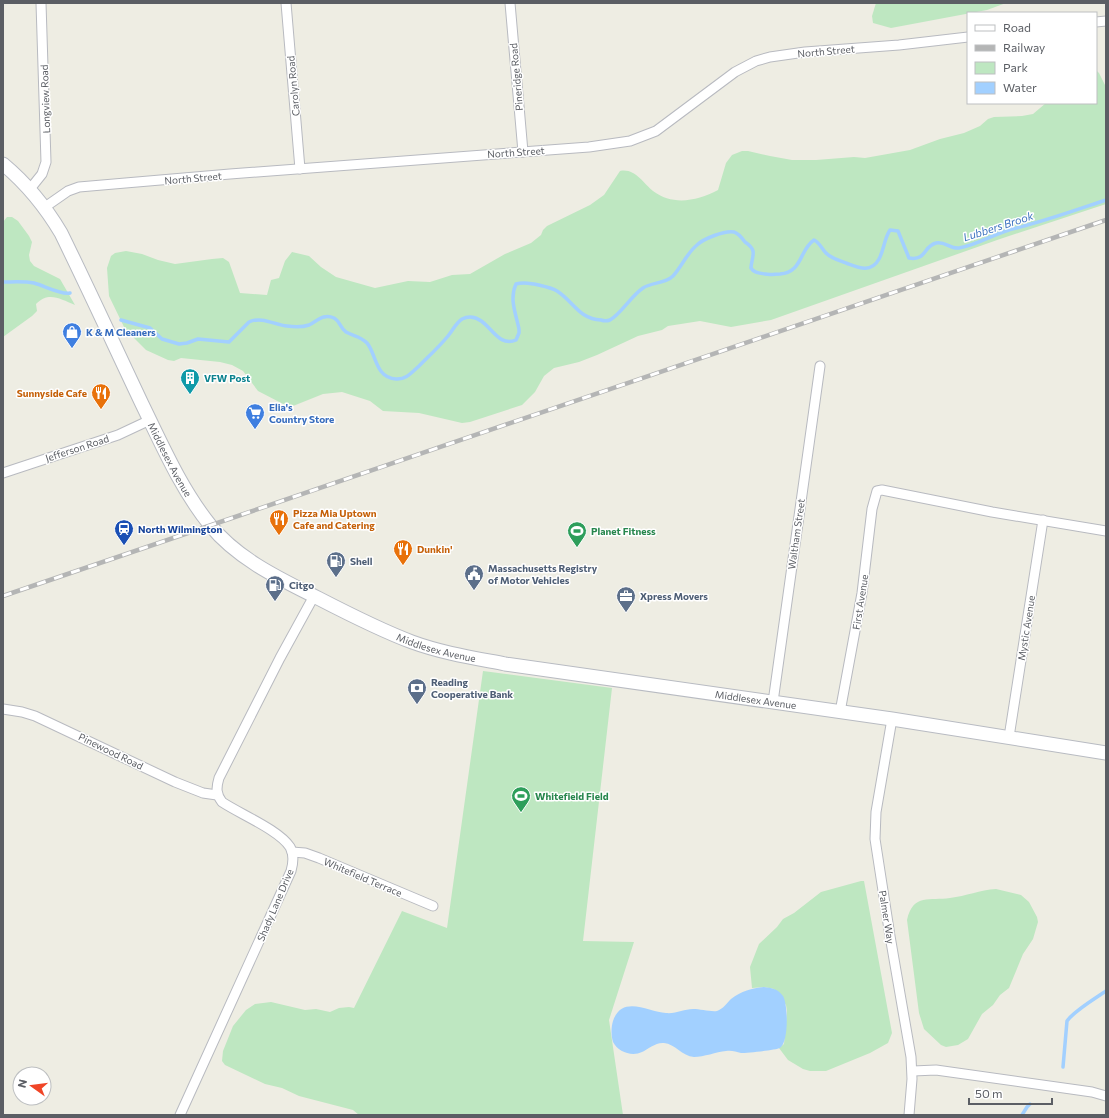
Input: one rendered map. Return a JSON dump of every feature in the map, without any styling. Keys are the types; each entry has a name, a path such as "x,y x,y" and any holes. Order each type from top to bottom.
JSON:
{"main road":[{"name":"Middlesex Avenue","path":"3,164 30,189 45,207 61,233 150,420 182,482 205,518 232,548 266,571 395,635 428,647 451,653 513,665 892,719 1106,753"}],"street":[{"name":"Longview Road","path":"30,189 42,174 46,162 41,3"},
{"name":"Carolyn Road","path":"286,3 300,169"},
{"name":"Pineridge Road","path":"510,3 523,152"},
{"name":"North Street","path":"45,207 68,191 80,187 603,146 630,141 656,131 735,72 756,61 770,57 805,52 967,38"},
{"name":"Waltham Street","path":"773,702 820,366"},
{"name":"Jefferson Road","path":"3,473 118,435 150,420"},
{"name":"First Avenue","path":"840,712 862,593 872,509 877,491 882,490 976,509 1042,520"},
{"path":"1042,520 1106,531"},
{"name":"Mystic Avenue","path":"1009,737 1042,520"},
{"path":"292,852 281,838 272,831 222,802 218,795 217,787 219,778 280,658 314,596"},
{"name":"Pinewood Road","path":"3,709 35,716 175,782 203,793 218,795"},
{"name":"Palmer Way","path":"892,719 876,812 875,839 913,1071 909,1115"},
{"name":"Whitefield Terrace","path":"292,852 304,853 319,858 433,906"},
{"name":"Shady Lane Drive","path":"180,1115 287,882 292,867 292,852"},
{"path":"913,1071 936,1070 1092,1092 1106,1096"}],"green space":[{"path":"876,3 1006,3 987,10 967,12 967,14 891,28 873,23 872,16"},
{"path":"1097,71 1099,73 1106,87 1106,204 1000,239 771,320 731,327 700,321 668,326 662,330 638,336 579,362 554,368 544,376 535,392 522,405 470,422 462,423 419,413 383,411 370,401 342,392 323,394 293,406 287,406 258,391 243,371 232,365 220,362 181,358 174,361 168,360 146,350 125,329 109,296 107,268 111,256 115,253 126,251 142,254 175,264 223,258 229,262 240,293 267,295 271,280 279,278 285,261 292,252 309,256 321,267 336,277 375,288 408,281 430,282 452,275 470,274 505,254 531,243 541,235 547,226 590,205 604,195 620,171 634,174 661,196 677,200 693,199 718,190 726,163 732,155 742,151 792,160 854,157 865,158 910,150 940,139 964,133 980,126 988,119 994,117 1033,114 1045,104 1097,104"},
{"path":"7,217 12,217 18,221 29,236 32,242 29,255 30,261 34,266 60,279 75,305 55,297 45,298 36,304 37,311 32,316 3,337 3,222"},
{"path":"483,671 612,688 583,941 634,942 609,1020 623,1115 359,1115 353,1110 299,1096 282,1088 265,1084 225,1065 222,1061 223,1051 233,1026 246,1010 255,1004 271,1002 305,1010 316,1009 330,1012 339,1008 354,1008 402,911 447,928"},
{"path":"864,881 892,1033 888,1043 870,1053 826,1071 810,1071 803,1069 788,1060 779,1048 784,1044 787,1011 786,1005 774,989 764,987 752,988 750,967 759,944 777,927 783,919 794,913 821,892"},
{"path":"996,889 1021,895 1029,902 1038,922 1033,939 1023,954 1009,988 1000,995 993,1005 982,1014 968,1039 958,1045 946,1047 941,1045 924,1029 919,1013 907,920 913,906 923,900 950,898"}],"water":[{"path":"764,987 777,990 785,1000 787,1023 785,1038 780,1048 744,1053 732,1051 718,1052 694,1057 686,1055 672,1045 664,1043 655,1045 642,1052 630,1054 622,1051 615,1046 613,1042 613,1021 617,1013 623,1008 636,1006 659,1012 670,1013 693,1009 717,1011 739,994 751,989"}],"waterway":[{"name":"Lubbers Brook","path":"121,320 150,328 162,339 179,344 198,339 229,342 249,322 254,320 264,320 282,325 298,327 309,325 327,316 336,319 342,329 346,332 359,337 367,343 380,370 384,374 389,378 400,379 409,375 419,366 445,340 458,322 464,318 477,318 503,340 509,342 516,340 519,333 513,301 516,284 529,283 552,288 563,295 587,317 608,321 618,314 643,288 670,279 693,248 704,240 725,232 734,232 751,247 753,253 751,268 759,273 780,274 793,269 797,265 809,244 814,240 828,255 833,258 855,266 868,268 876,264 879,259 886,237 890,230 898,231 909,258 915,258 922,255 929,247 936,243 942,243 956,248 966,247 1011,229 1022,227 1106,200"},
{"name":"Lubbers Brook","path":"3,282 34,283 58,292 70,293"},
{"path":"1063,1067 1067,1021 1080,1009 1106,991"},
{"path":"1022,1115 1030,1104"}],"railway":[{"path":"3,596 1106,220"}],"place":[{"name":"K & M Cleaners","path":"72,349"},
{"name":"VFW Post","path":"190,395"},
{"name":"Sunnyside Cafe","path":"101,410"},
{"name":"Elia's Country Store","path":"255,430"},
{"name":"Pizza Mia Uptown Cafe and Catering","path":"279,536"},
{"name":"North Wilmington","path":"124,546"},
{"name":"Planet Fitness","path":"577,548"},
{"name":"Dunkin'","path":"403,566"},
{"name":"Shell","path":"336,578"},
{"name":"Massachusetts Registry of Motor Vehicles","path":"474,591"},
{"name":"Citgo","path":"275,602"},
{"name":"Xpress Movers","path":"626,613"},
{"name":"Reading Cooperative Bank","path":"417,705"},
{"name":"Whitefield Field","path":"521,813"}]}
